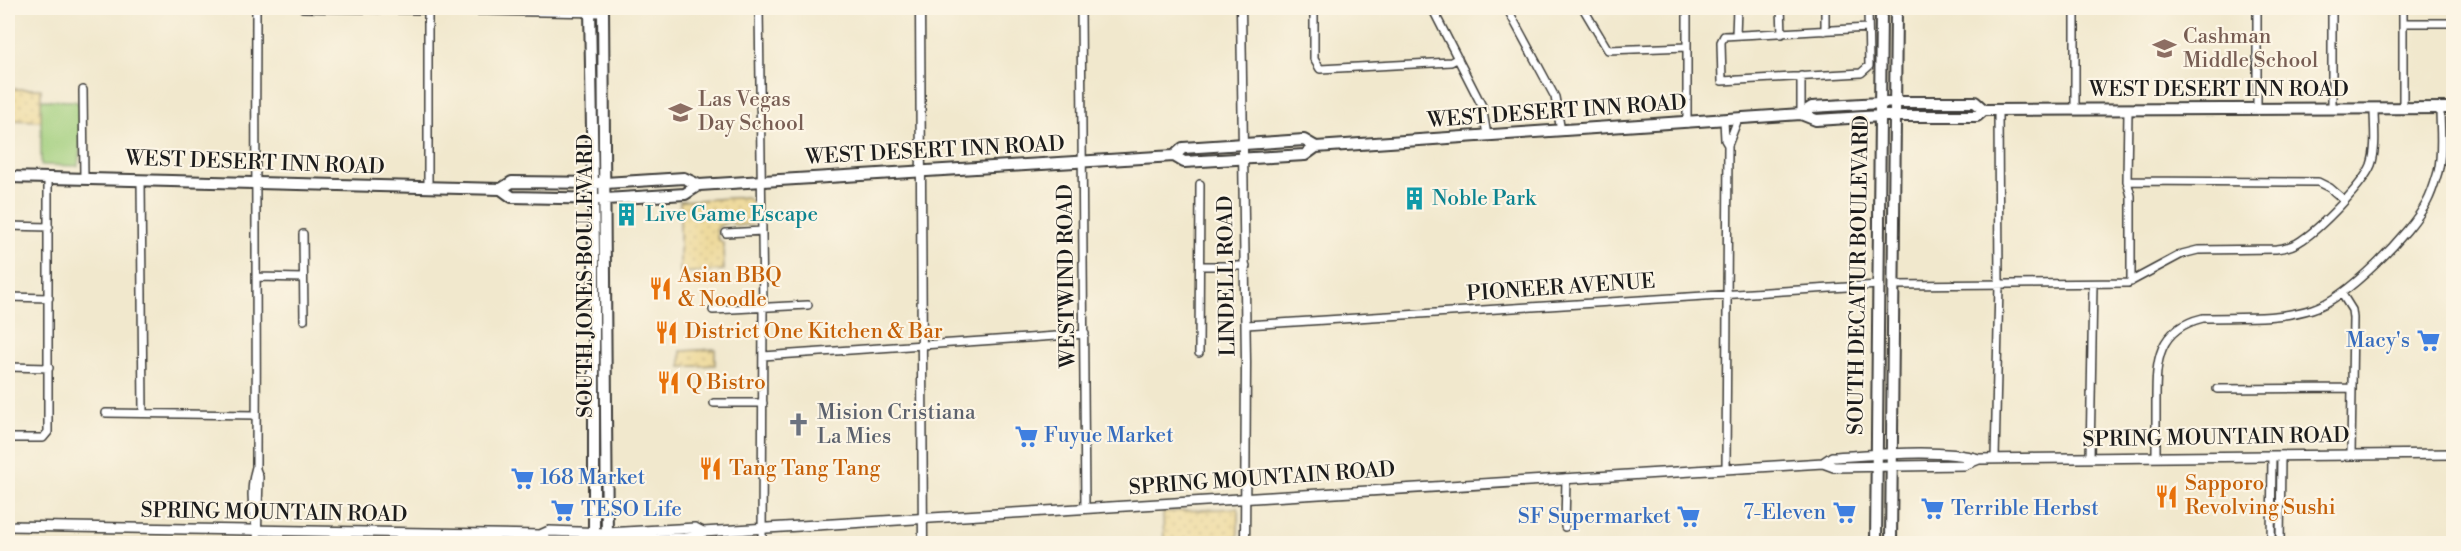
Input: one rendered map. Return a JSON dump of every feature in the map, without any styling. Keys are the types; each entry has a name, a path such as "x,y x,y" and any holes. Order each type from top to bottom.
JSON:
{"main road":[{"name":"SOUTH DECATUR BOULEVARD","path":"1876,543 1881,8"},
{"name":"SOUTH DECATUR BOULEVARD","path":"1891,543 1896,8"},
{"name":"SOUTH JONES BOULEVARD","path":"590,10 594,539"},
{"name":"SOUTH JONES BOULEVARD","path":"603,10 607,539"},
{"name":"WEST DESERT INN ROAD","path":"1801,114 1812,107 1881,102 1975,102 1984,110"},
{"name":"WEST DESERT INN ROAD","path":"8,177 501,189 512,182 605,183 684,178 699,185 1174,156 1184,162 1305,155 1316,147 1801,114 1816,120 1881,116 1977,116 1984,110 2454,108"},
{"name":"WEST DESERT INN ROAD","path":"1174,156 1183,148 1304,140 1316,147"},
{"name":"WEST DESERT INN ROAD","path":"501,189 512,197 606,199 685,194 699,185"},
{"path":"594,362 606,357"},
{"name":"SPRING MOUNTAIN ROAD","path":"8,526 257,530 433,538 540,535 548,541 607,539 695,528 703,532 1823,463 1834,467 1877,460 1964,465 1979,459 2454,454"}],"street":[{"path":"256,8 255,183 258,277 256,468 253,477 253,516 257,530 257,543"},
{"path":"303,8 603,10"},
{"path":"759,8 763,308 762,543"},
{"path":"920,8 923,543"},
{"name":"WESTWIND ROAD","path":"1081,8 1085,508"},
{"name":"LINDELL ROAD","path":"1241,8 1246,266 1245,543"},
{"path":"1314,8 1314,59 1318,67 1328,70 1451,62 1458,58"},
{"path":"1432,8 1482,106 1487,135"},
{"path":"1507,8 1555,97 1561,131"},
{"path":"1583,8 1608,50 1687,47"},
{"path":"1687,8 1687,123"},
{"path":"1736,35 1737,8"},
{"path":"1781,8 1782,34"},
{"path":"1825,8 1825,31"},
{"path":"1868,8 1869,66 1861,73 1722,81 1721,42 1725,36 1868,28"},
{"path":"2075,8 2075,110"},
{"path":"2257,8 2257,109"},
{"path":"2332,8 2332,109"},
{"path":"2403,8 2403,109"},
{"path":"428,9 428,187"},
{"path":"2404,23 2454,23"},
{"path":"1801,76 1801,114"},
{"path":"83,90 84,178"},
{"path":"2156,457 2157,360 2167,339 2176,330 2193,320 2284,316 2314,309 2342,294 2414,223 2428,201 2441,157 2440,108"},
{"path":"1895,285 2131,282 2182,254 2198,250 2288,247 2309,235 2344,200 2371,165 2374,109"},
{"path":"1995,459 1999,285 1998,110"},
{"path":"2128,110 2127,181 2131,196 2131,282"},
{"path":"1726,469 1728,145 1738,119"},
{"path":"1724,120 1725,140 1728,145"},
{"path":"8,438 34,439 46,436 49,425 48,178"},
{"path":"141,180 143,413"},
{"path":"2127,181 2318,182 2330,188 2344,200"},
{"path":"1199,353 1200,184"},
{"path":"8,226 49,227"},
{"path":"726,233 762,231"},
{"path":"303,234 304,320"},
{"path":"1200,266 1246,266"},
{"path":"258,277 303,278"},
{"path":"2090,458 2093,284"},
{"name":"PIONEER AVENUE","path":"1246,325 1879,285"},
{"path":"2342,294 2352,310 2353,318 2351,455"},
{"path":"8,297 49,298"},
{"path":"713,310 808,305"},
{"path":"763,356 1085,334"},
{"path":"8,367 49,368"},
{"path":"2217,389 2352,388"},
{"path":"714,403 763,403"},
{"path":"106,413 256,415"},
{"path":"2271,543 2277,456"},
{"path":"2277,456 2280,543"},
{"path":"1565,527 1566,478"}],"green space":[{"path":"41,100 79,103 81,141 78,166 41,165"}],"sand":[{"path":"8,89 41,89 41,121 8,120"},
{"path":"746,197 752,202 752,224 738,226 729,222 716,230 718,239 723,243 724,270 680,273 680,201"},
{"path":"715,349 715,365 681,367 681,351"},
{"path":"1238,508 1238,543 1164,543 1163,512"}],"place":[{"name":"Cashman Middle School","path":"2165,49"},
{"name":"Las Vegas Day School","path":"680,112"},
{"name":"Noble Park","path":"1414,199"},
{"name":"Live Game Escape","path":"627,215"},
{"name":"Asian BBQ & Noodle","path":"660,288"},
{"name":"District One Kitchen & Bar","path":"667,332"},
{"name":"Macy's","path":"2428,341"},
{"name":"Q Bistro","path":"668,383"},
{"name":"Mision Cristiana La Mies","path":"799,425"},
{"name":"Fuyue Market","path":"1026,436"},
{"name":"Tang Tang Tang","path":"711,469"},
{"name":"168 Market","path":"522,478"},
{"name":"Sapporo Revolving Sushi","path":"2167,496"},
{"name":"Terrible Herbst","path":"1933,509"},
{"name":"TESO Life","path":"563,510"},
{"name":"7-Eleven","path":"1844,513"},
{"name":"SF Supermarket","path":"1689,517"}]}
